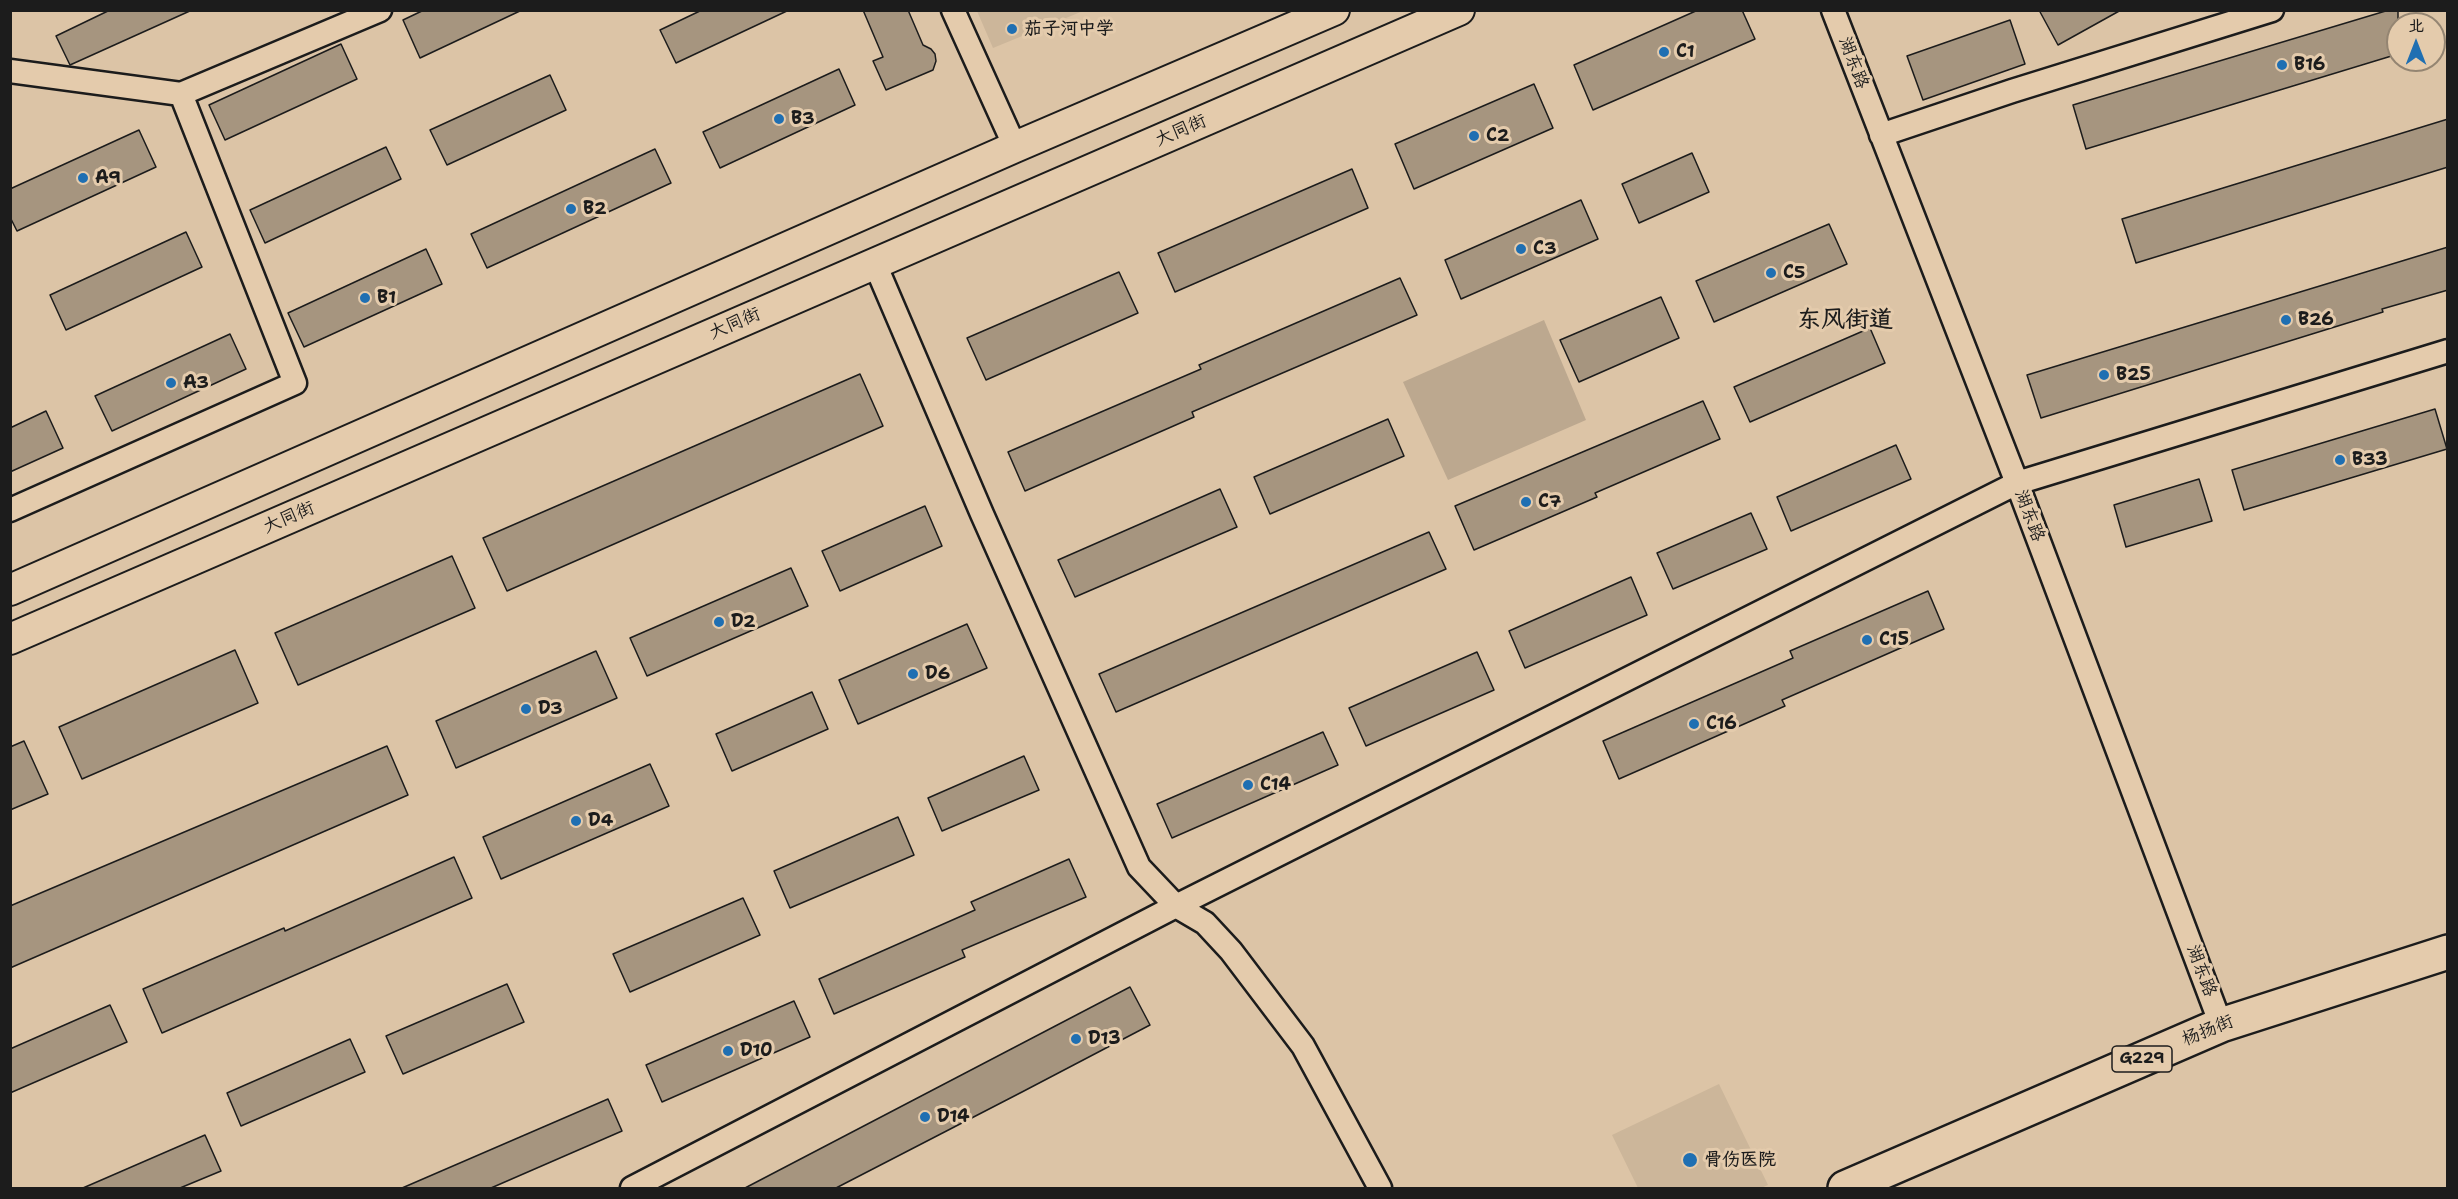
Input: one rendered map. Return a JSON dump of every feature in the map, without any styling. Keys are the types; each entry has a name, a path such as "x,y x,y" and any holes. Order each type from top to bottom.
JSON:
{"highway":[{"name":"杨扬街","path":"1845,1188 2221,1024 2448,952"}],"main road":[{"path":"10,590 1015,147 1334,10"},
{"name":"大同街","path":"10,639 1459,10"}],"street":[{"path":"10,71 181,94 380,10"},
{"path":"953,10 1015,147"},
{"name":"湖东路","path":"1833,10 2017,483 2221,1024"},
{"path":"1881,135 2272,10"},
{"path":"10,510 294,383 181,94"},
{"path":"875,264 982,514 1139,867 1176,906 1205,923 1231,951 1303,1046 1380,1188"},
{"path":"632,1188 1176,906 2017,483 2448,351"}],"shaded area":[{"name":"茄子河中学","path":"977,11 1083,11 993,48"},
{"path":"1544,320 1586,420 1448,480 1403,382"},
{"name":"骨伤医院","path":"1719,1084 1768,1185 1761,1188 1638,1188 1612,1135"}],"building":[{"path":"110,10 192,10 70,65 56,36"},
{"path":"424,10 522,10 420,58 403,20"},
{"path":"702,10 789,10 676,63 660,30"},
{"path":"863,10 908,10 923,45 935,54 936,61 933,70 886,90 873,61 883,57"},
{"name":"C1","path":"1698,10 1742,10 1755,39 1593,110 1574,65"},
{"path":"2039,10 2121,10 2058,45"},
{"path":"2389,10 2398,10 2398,12 2386,12 2386,58 2086,149 2073,105"},
{"path":"2010,20 2025,64 1923,100 1907,56"},
{"path":"341,44 357,79 225,140 209,105"},
{"name":"B3","path":"839,69 855,105 720,168 703,132"},
{"path":"550,75 566,110 447,165 430,130"},
{"name":"C2","path":"1534,84 1553,128 1414,189 1395,144"},
{"path":"2448,119 2448,167 2136,263 2122,219"},
{"name":"A9","path":"139,130 156,167 17,231 10,217 10,189"},
{"path":"386,147 401,179 265,243 250,210"},
{"name":"B2","path":"655,149 671,183 487,268 471,234"},
{"path":"1692,153 1709,192 1639,223 1622,184"},
{"path":"1352,169 1368,208 1175,292 1158,253"},
{"name":"C3","path":"1581,200 1598,239 1461,299 1445,260"},
{"name":"C5","path":"1829,224 1847,264 1714,322 1696,281"},
{"path":"186,232 202,267 66,330 50,295"},
{"path":"2448,247 2448,290 2041,418 2027,375"},
{"name":"B1","path":"426,249 442,284 304,347 288,313"},
{"path":"1119,272 1138,313 986,380 967,338"},
{"path":"1400,278 1417,315 1192,412 1194,417 1025,491 1008,452 1201,369 1199,365"},
{"path":"1661,297 1679,338 1579,382 1560,340"},
{"path":"1870,328 1885,363 1750,422 1734,387"},
{"name":"A3","path":"230,334 246,369 112,431 95,396"},
{"path":"860,374 883,426 507,591 483,538"},
{"path":"1703,401 1720,439 1595,493 1597,497 1474,550 1455,506"},
{"name":"B33","path":"2435,409 2447,449 2244,510 2232,470"},
{"path":"46,411 63,448 10,472 10,428"},
{"path":"1388,419 1404,456 1270,514 1254,477"},
{"path":"1896,445 1911,479 1791,531 1777,497"},
{"path":"2199,479 2212,521 2126,547 2114,505"},
{"path":"1220,489 1237,527 1075,597 1058,560"},
{"path":"925,506 942,546 840,591 822,551"},
{"path":"1751,513 1767,549 1673,589 1657,553"},
{"path":"1429,532 1446,569 1116,712 1099,674"},
{"path":"452,556 475,608 298,685 275,633"},
{"name":"D2","path":"791,568 808,606 647,676 630,638"},
{"path":"1631,577 1647,615 1525,668 1509,631"},
{"path":"1928,591 1944,629 1782,700 1785,706 1619,779 1603,741 1793,658 1790,651"},
{"name":"D6","path":"967,624 987,668 858,724 839,680"},
{"path":"235,650 258,703 82,779 59,727"},
{"name":"D3","path":"596,651 617,698 456,768 436,721"},
{"path":"1477,652 1494,690 1366,746 1349,708"},
{"path":"812,692 828,729 732,771 716,734"},
{"name":"C14","path":"1323,732 1338,765 1172,838 1157,804"},
{"path":"24,741 48,794 10,810 10,747"},
{"path":"387,746 408,795 10,968 10,906"},
{"path":"1024,756 1039,790 942,831 928,798"},
{"name":"D4","path":"650,764 669,806 501,879 483,837"},
{"path":"898,817 914,855 790,908 774,871"},
{"path":"454,857 472,898 162,1033 143,989 284,928 285,931"},
{"path":"1069,859 1086,897 962,950 965,957 834,1014 819,979 975,910 971,902"},
{"path":"743,898 760,935 630,992 613,954"},
{"path":"507,984 524,1022 403,1074 386,1036"},
{"path":"1130,987 1150,1025 1022,1092 836,1188 745,1188"},
{"name":"D10","path":"794,1001 810,1037 662,1102 646,1065"},
{"path":"110,1005 127,1042 10,1093 10,1049"},
{"path":"350,1039 365,1072 241,1126 227,1093"},
{"path":"608,1099 622,1131 491,1188 402,1188"},
{"path":"205,1135 221,1171 180,1188 83,1188"}],"place":[{"name":"茄子河中学","path":"1012,29"},
{"name":"C1","path":"1664,52"},
{"name":"B16","path":"2282,65"},
{"name":"B3","path":"779,119"},
{"name":"C2","path":"1474,136"},
{"name":"A9","path":"83,178"},
{"name":"B2","path":"571,209"},
{"name":"C3","path":"1521,249"},
{"name":"C5","path":"1771,273"},
{"name":"B1","path":"365,298"},
{"name":"B26","path":"2286,320"},
{"name":"B25","path":"2104,375"},
{"name":"A3","path":"171,383"},
{"name":"B33","path":"2340,460"},
{"name":"C7","path":"1526,502"},
{"name":"D2","path":"719,622"},
{"name":"C15","path":"1867,640"},
{"name":"D6","path":"913,674"},
{"name":"D3","path":"526,709"},
{"name":"C16","path":"1694,724"},
{"name":"C14","path":"1248,785"},
{"name":"D4","path":"576,821"},
{"name":"D13","path":"1076,1039"},
{"name":"D10","path":"728,1051"},
{"name":"D14","path":"925,1117"},
{"name":"骨伤医院","path":"1690,1160"}],"district":[{"name":"东风街道","path":"1845,321"}]}
